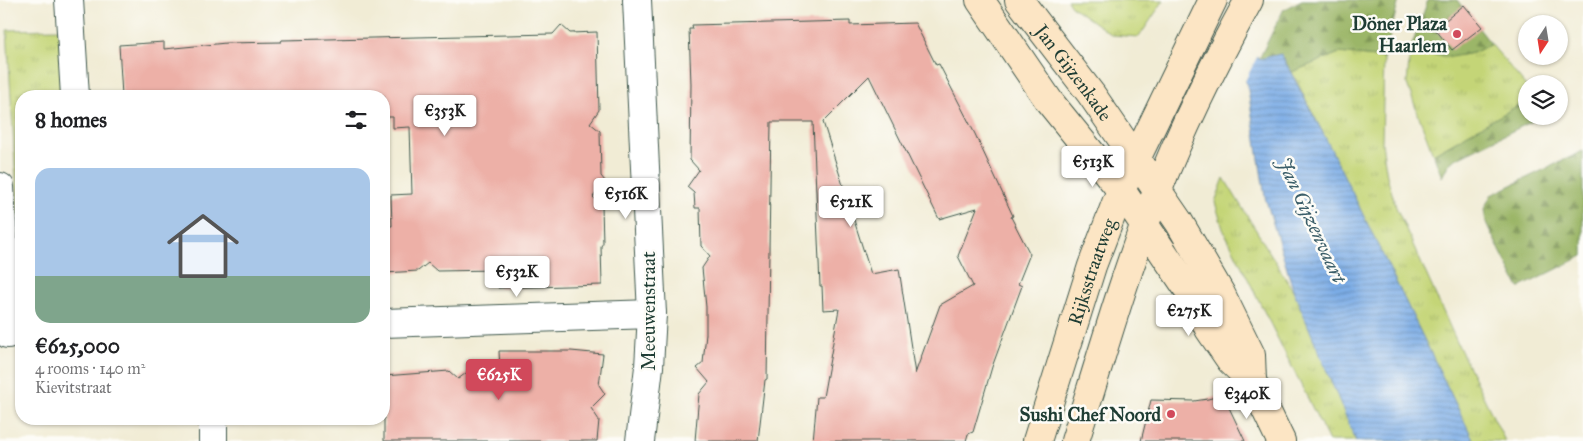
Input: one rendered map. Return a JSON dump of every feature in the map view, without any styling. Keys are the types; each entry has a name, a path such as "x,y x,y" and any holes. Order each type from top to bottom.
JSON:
{"street":[{"path":"68,0 75,90"},
{"name":"Meeuwenstraat","path":"636,0 652,314 649,367 640,441"},
{"name":"Jan Gijzenkade","path":"980,0 1049,101 1122,190 1194,298 1209,329 1230,361 1252,381 1281,441"},
{"name":"Jan Gijzenkade","path":"1019,0 1091,94 1158,190 1221,294 1251,355 1252,381"},
{"name":"Rijksstraatweg","path":"1036,441 1092,266 1122,190 1135,159 1209,9"},
{"name":"Rijksstraatweg","path":"1075,441 1111,323 1158,190 1203,88 1244,9"},
{"path":"0,187 10,334"},
{"path":"390,323 652,314"},
{"path":"213,425 213,441"}],"green space":[{"path":"1067,0 1164,0 1139,37 1112,35 1071,6"},
{"path":"1302,0 1399,0 1384,58 1339,53 1292,72 1281,54 1259,59 1284,9"},
{"path":"1428,0 1457,0 1491,44 1473,53 1450,57 1410,51"},
{"path":"59,29 63,90 15,90 15,164 7,30"},
{"path":"1491,44 1518,76 1518,106 1433,154 1407,84 1410,51 1450,57 1473,53"},
{"path":"1339,53 1384,58 1382,143 1387,176 1396,207 1460,349 1505,441 1474,441 1292,72"},
{"path":"1518,106 1518,125 1525,125 1455,159 1448,165 1442,177 1433,154"},
{"path":"1583,151 1583,256 1519,288 1486,223 1484,209 1491,195"},
{"path":"1224,178 1294,292 1356,441 1329,441 1223,229 1215,202"}],"water":[{"name":"Jan Gijzenvaart","path":"1198,0 1223,0 1259,59 1281,54 1326,139 1474,441 1356,441 1294,292 1265,197 1247,84"}],"pier":[{"path":"1195,0 1226,0 1259,53 1244,83"}],"building":[{"path":"1464,5 1482,27 1452,50 1435,29"},
{"path":"850,21 850,25 915,23 936,65 939,64 975,134 1013,216 1011,217 1030,254 1018,284 1022,286 992,367 973,432 968,434 966,441 813,441 817,397 823,397 839,309 823,310 822,286 820,286 813,122 771,122 767,379 765,380 758,441 695,441 699,394 709,382 697,368 703,363 706,334 706,307 702,268 710,256 701,246 700,208 695,208 694,193 687,187 699,170 690,160 691,84 689,29 693,29 692,25","holes":["869,76 939,219 977,208 958,256 973,286 940,305 915,374 899,269 871,274 823,122"]},
{"path":"561,25 570,33 597,32 599,110 590,123 600,131 601,176 605,181 593,197 602,206 602,285 498,288 497,270 437,271 428,263 418,271 390,273 391,195 412,194 410,127 393,128 393,117 390,117 390,90 122,90 119,45 164,42 164,49 226,43 281,42 282,40 553,34"},
{"path":"499,351 571,351 603,354 599,385 605,394 591,408 599,420 597,441 384,441 384,425 390,425 390,376 449,371 458,379 469,371 500,369"},
{"path":"1223,395 1245,441 1141,441 1151,400 1194,401"}],"place":[{"name":"Döner Plaza Haarlem","path":"1457,34"},
{"name":"Sushi Chef Noord","path":"1171,414"}]}
